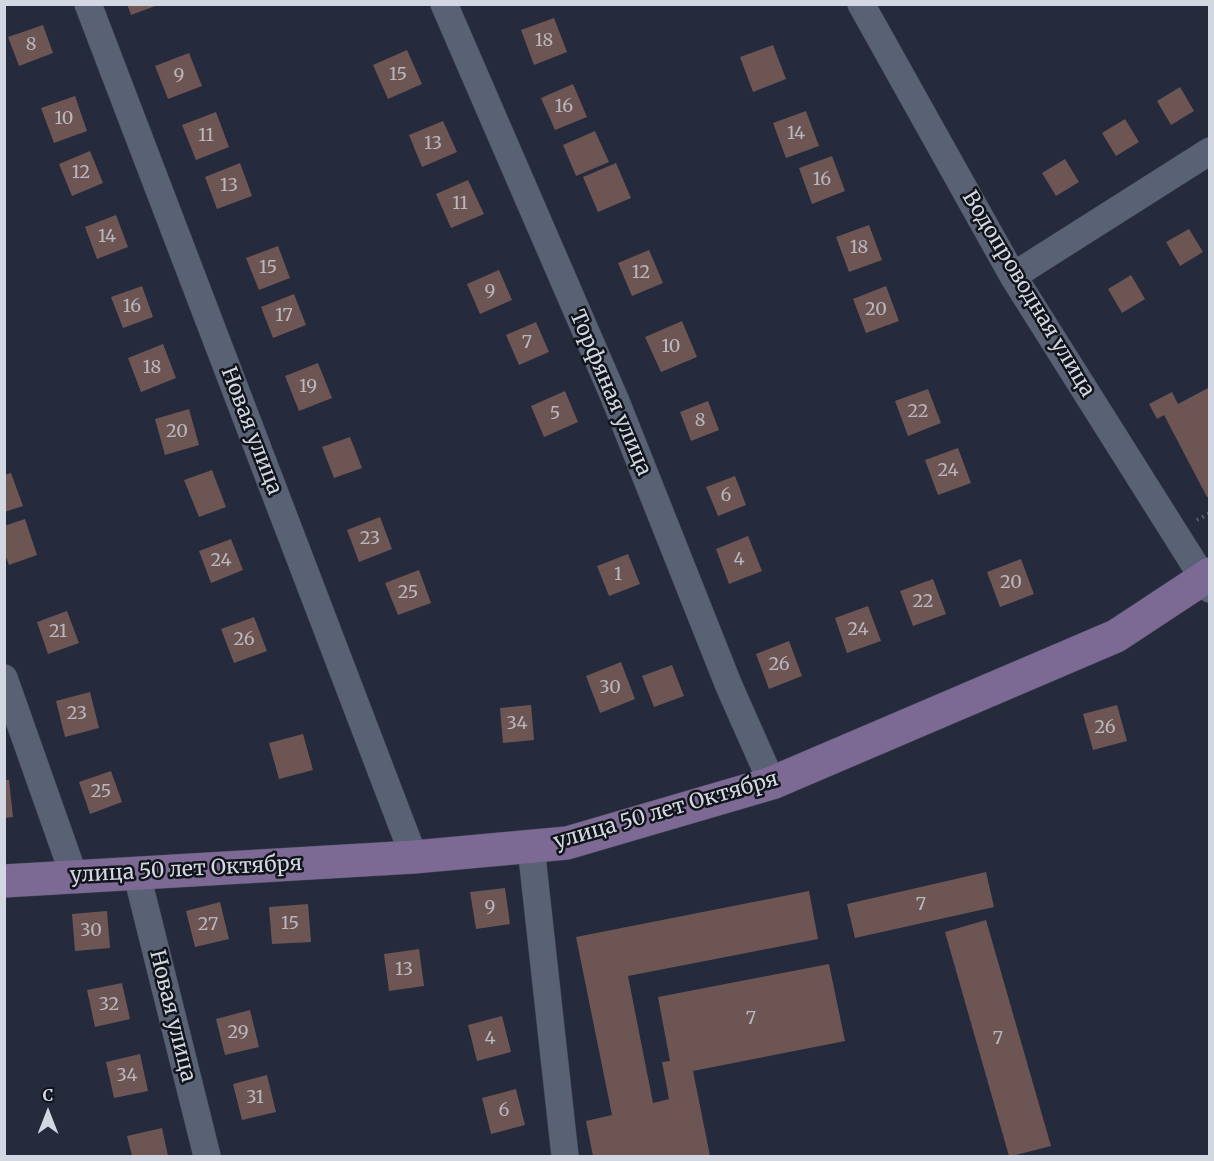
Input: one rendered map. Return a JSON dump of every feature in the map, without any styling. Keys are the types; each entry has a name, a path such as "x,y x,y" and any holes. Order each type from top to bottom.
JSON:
{"main road":[{"name":"улица 50 лет Октября","path":"4,881 414,857 567,843 772,783 1116,636 1207,580"}],"street":[{"name":"Новая улица","path":"88,4 414,857"},
{"name":"Торфяная улица","path":"444,4 615,399 729,686 772,783"},
{"name":"Водопроводная улица","path":"861,4 1013,276 1207,580"},
{"path":"1013,276 1209,151"},
{"path":"4,678 74,876"},
{"path":"531,847 565,1156"},
{"name":"Новая улица","path":"137,875 207,1156"}],"path":[{"path":"1197,520 1209,513"}],"building":[{"path":"127,4 158,4 158,5 131,15"},
{"path":"554,18 567,52 534,65 521,30"},
{"path":"43,25 53,53 19,66 8,37"},
{"path":"773,45 786,79 753,92 740,57"},
{"path":"407,50 422,84 388,99 373,65"},
{"path":"189,53 202,86 168,99 155,66"},
{"path":"573,84 587,117 555,130 541,98"},
{"path":"1180,87 1194,111 1171,125 1157,101"},
{"path":"75,96 87,131 54,143 41,108"},
{"path":"806,111 819,146 786,158 773,123"},
{"path":"216,112 229,147 196,160 182,125"},
{"path":"1125,119 1139,142 1116,156 1102,133"},
{"path":"443,121 457,152 422,167 409,135"},
{"path":"595,131 609,162 576,176 563,145"},
{"path":"90,151 103,183 72,196 59,164"},
{"path":"832,156 845,191 812,204 799,168"},
{"path":"1065,159 1079,182 1056,196 1042,173"},
{"path":"240,163 252,196 217,209 205,177"},
{"path":"616,163 631,198 598,212 583,177"},
{"path":"468,180 484,214 451,228 436,194"},
{"path":"116,215 128,247 97,259 85,227"},
{"path":"869,225 882,260 849,272 836,237"},
{"path":"1189,229 1203,252 1180,266 1166,242"},
{"path":"278,246 290,278 259,290 246,258"},
{"path":"649,250 663,283 632,296 618,263"},
{"path":"499,270 512,300 480,314 467,284"},
{"path":"1131,275 1145,299 1122,313 1108,289"},
{"path":"142,286 153,317 123,328 111,297"},
{"path":"886,286 899,321 866,333 853,299"},
{"path":"294,294 306,325 273,338 261,307"},
{"path":"682,321 697,357 661,372 645,337"},
{"path":"536,322 549,352 519,365 506,335"},
{"path":"163,344 176,378 141,392 128,358"},
{"path":"318,363 332,398 299,411 285,376"},
{"path":"1210,387 1210,496 1207,497 1164,415 1157,419 1149,404 1172,392 1178,404"},
{"path":"928,389 941,423 908,436 895,401"},
{"path":"565,391 578,422 544,437 531,406"},
{"path":"708,401 719,430 691,441 680,412"},
{"path":"189,409 199,445 165,455 155,419"},
{"path":"350,437 362,468 334,478 322,447"},
{"path":"958,448 971,483 938,495 925,460"},
{"path":"212,470 226,507 199,517 184,480"},
{"path":"11,473 23,506 4,512 4,475"},
{"path":"735,476 746,505 718,516 706,487"},
{"path":"380,517 392,549 359,562 347,530"},
{"path":"25,519 37,555 9,565 4,552 4,526"},
{"path":"748,536 762,571 729,584 716,549"},
{"path":"231,539 243,570 211,583 199,551"},
{"path":"628,554 640,584 609,596 597,566"},
{"path":"1021,559 1034,594 1000,607 987,572"},
{"path":"419,570 431,603 398,615 385,583"},
{"path":"933,579 946,614 913,626 900,591"},
{"path":"868,606 881,641 847,653 835,618"},
{"path":"67,611 79,643 48,654 37,622"},
{"path":"254,617 267,651 234,663 221,629"},
{"path":"789,641 802,676 769,689 756,654"},
{"path":"621,662 635,699 600,713 586,676"},
{"path":"672,665 684,696 654,707 642,676"},
{"path":"90,692 99,728 65,737 56,701"},
{"path":"531,705 534,740 503,743 500,708"},
{"path":"1117,705 1127,741 1093,750 1083,714"},
{"path":"303,734 313,770 279,779 269,743"},
{"path":"111,771 122,802 90,814 79,782"},
{"path":"4,780 9,780 13,817 4,818"},
{"path":"986,872 994,907 855,938 847,904"},
{"path":"505,888 510,924 476,929 470,892"},
{"path":"809,891 818,939 628,976 653,1103 669,1099 662,1062 670,1061 658,997 829,964 845,1041 693,1071 710,1156 593,1156 586,1121 612,1115 576,937"},
{"path":"220,902 229,939 195,947 186,911"},
{"path":"308,904 311,942 272,944 269,907"},
{"path":"107,911 110,948 75,951 72,914"},
{"path":"986,920 1051,1146 1012,1156 1009,1156 945,932"},
{"path":"419,949 424,986 389,991 384,954"},
{"path":"122,983 130,1019 95,1027 87,990"},
{"path":"250,1010 259,1047 225,1055 216,1019"},
{"path":"502,1016 511,1052 477,1061 468,1025"},
{"path":"140,1054 148,1091 114,1098 106,1062"},
{"path":"267,1075 276,1112 242,1120 233,1084"},
{"path":"516,1089 525,1125 491,1134 482,1098"},
{"path":"162,1128 168,1156 132,1156 127,1136"}]}
